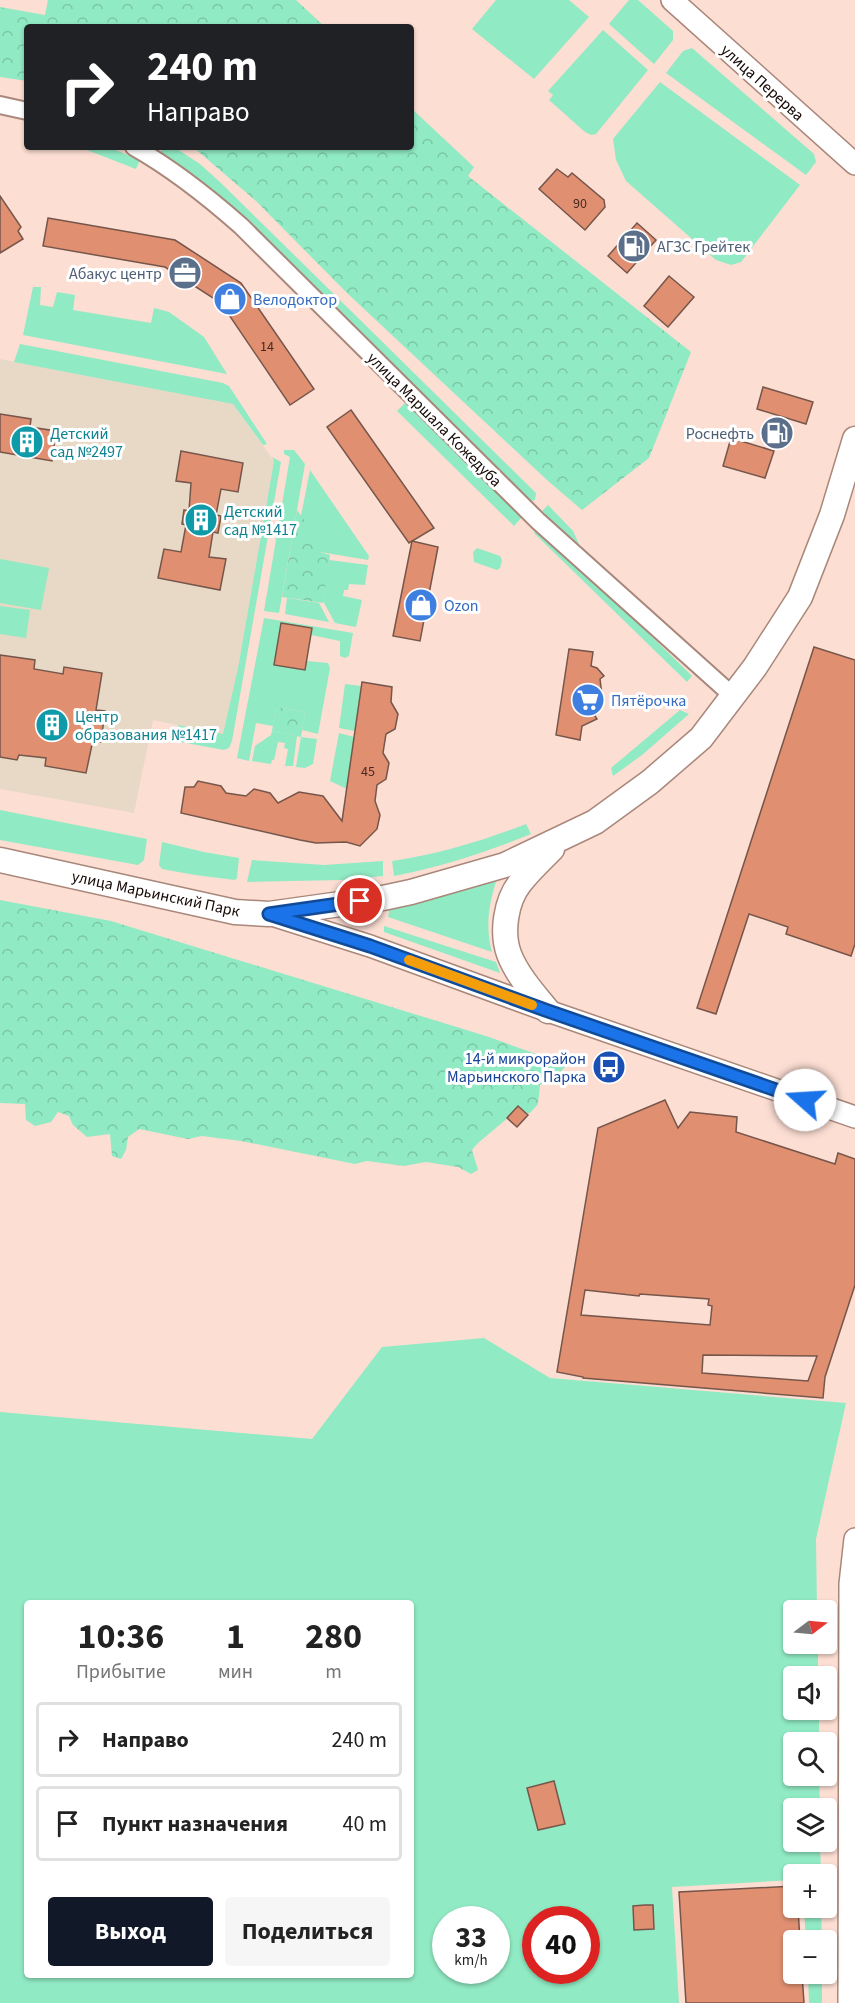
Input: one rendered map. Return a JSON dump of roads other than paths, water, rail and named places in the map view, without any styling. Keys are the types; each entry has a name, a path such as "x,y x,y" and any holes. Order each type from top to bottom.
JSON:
{"main road":[{"path":"269,914 411,892 505,865 595,822 650,782 701,738 755,668 800,597 832,515 855,439"},
{"path":"548,1011 514,964 508,953 504,933 508,909 518,884 567,836"},
{"name":"улица Марьинский Парк","path":"0,860 235,912 269,914"}],"street":[{"name":"улица Перерва","path":"672,0 855,164"},
{"path":"0,105 24,110"},
{"name":"улица Маршала Кожедуба","path":"139,150 207,195 241,226 538,521 733,696"},
{"name":"улица Марьинский Парк","path":"269,914 370,946 548,1011 855,1117"},
{"path":"849,2003 850,1584 855,1539"}],"place":[{"name":"АГЗС Грейтек","path":"634,246"},
{"name":"Абакус центр","path":"185,273"},
{"name":"Велодоктор","path":"230,299"},
{"name":"Роснефть","path":"777,433"},
{"name":"Детский сад №2497","path":"27,442"},
{"name":"Детский сад №1417","path":"201,520"},
{"name":"Ozon","path":"421,605"},
{"name":"Пятёрочка","path":"588,700"},
{"name":"Центр образования №1417","path":"52,725"},
{"name":"14-й микрорайон Марьинского Парка","path":"609,1067"}]}
